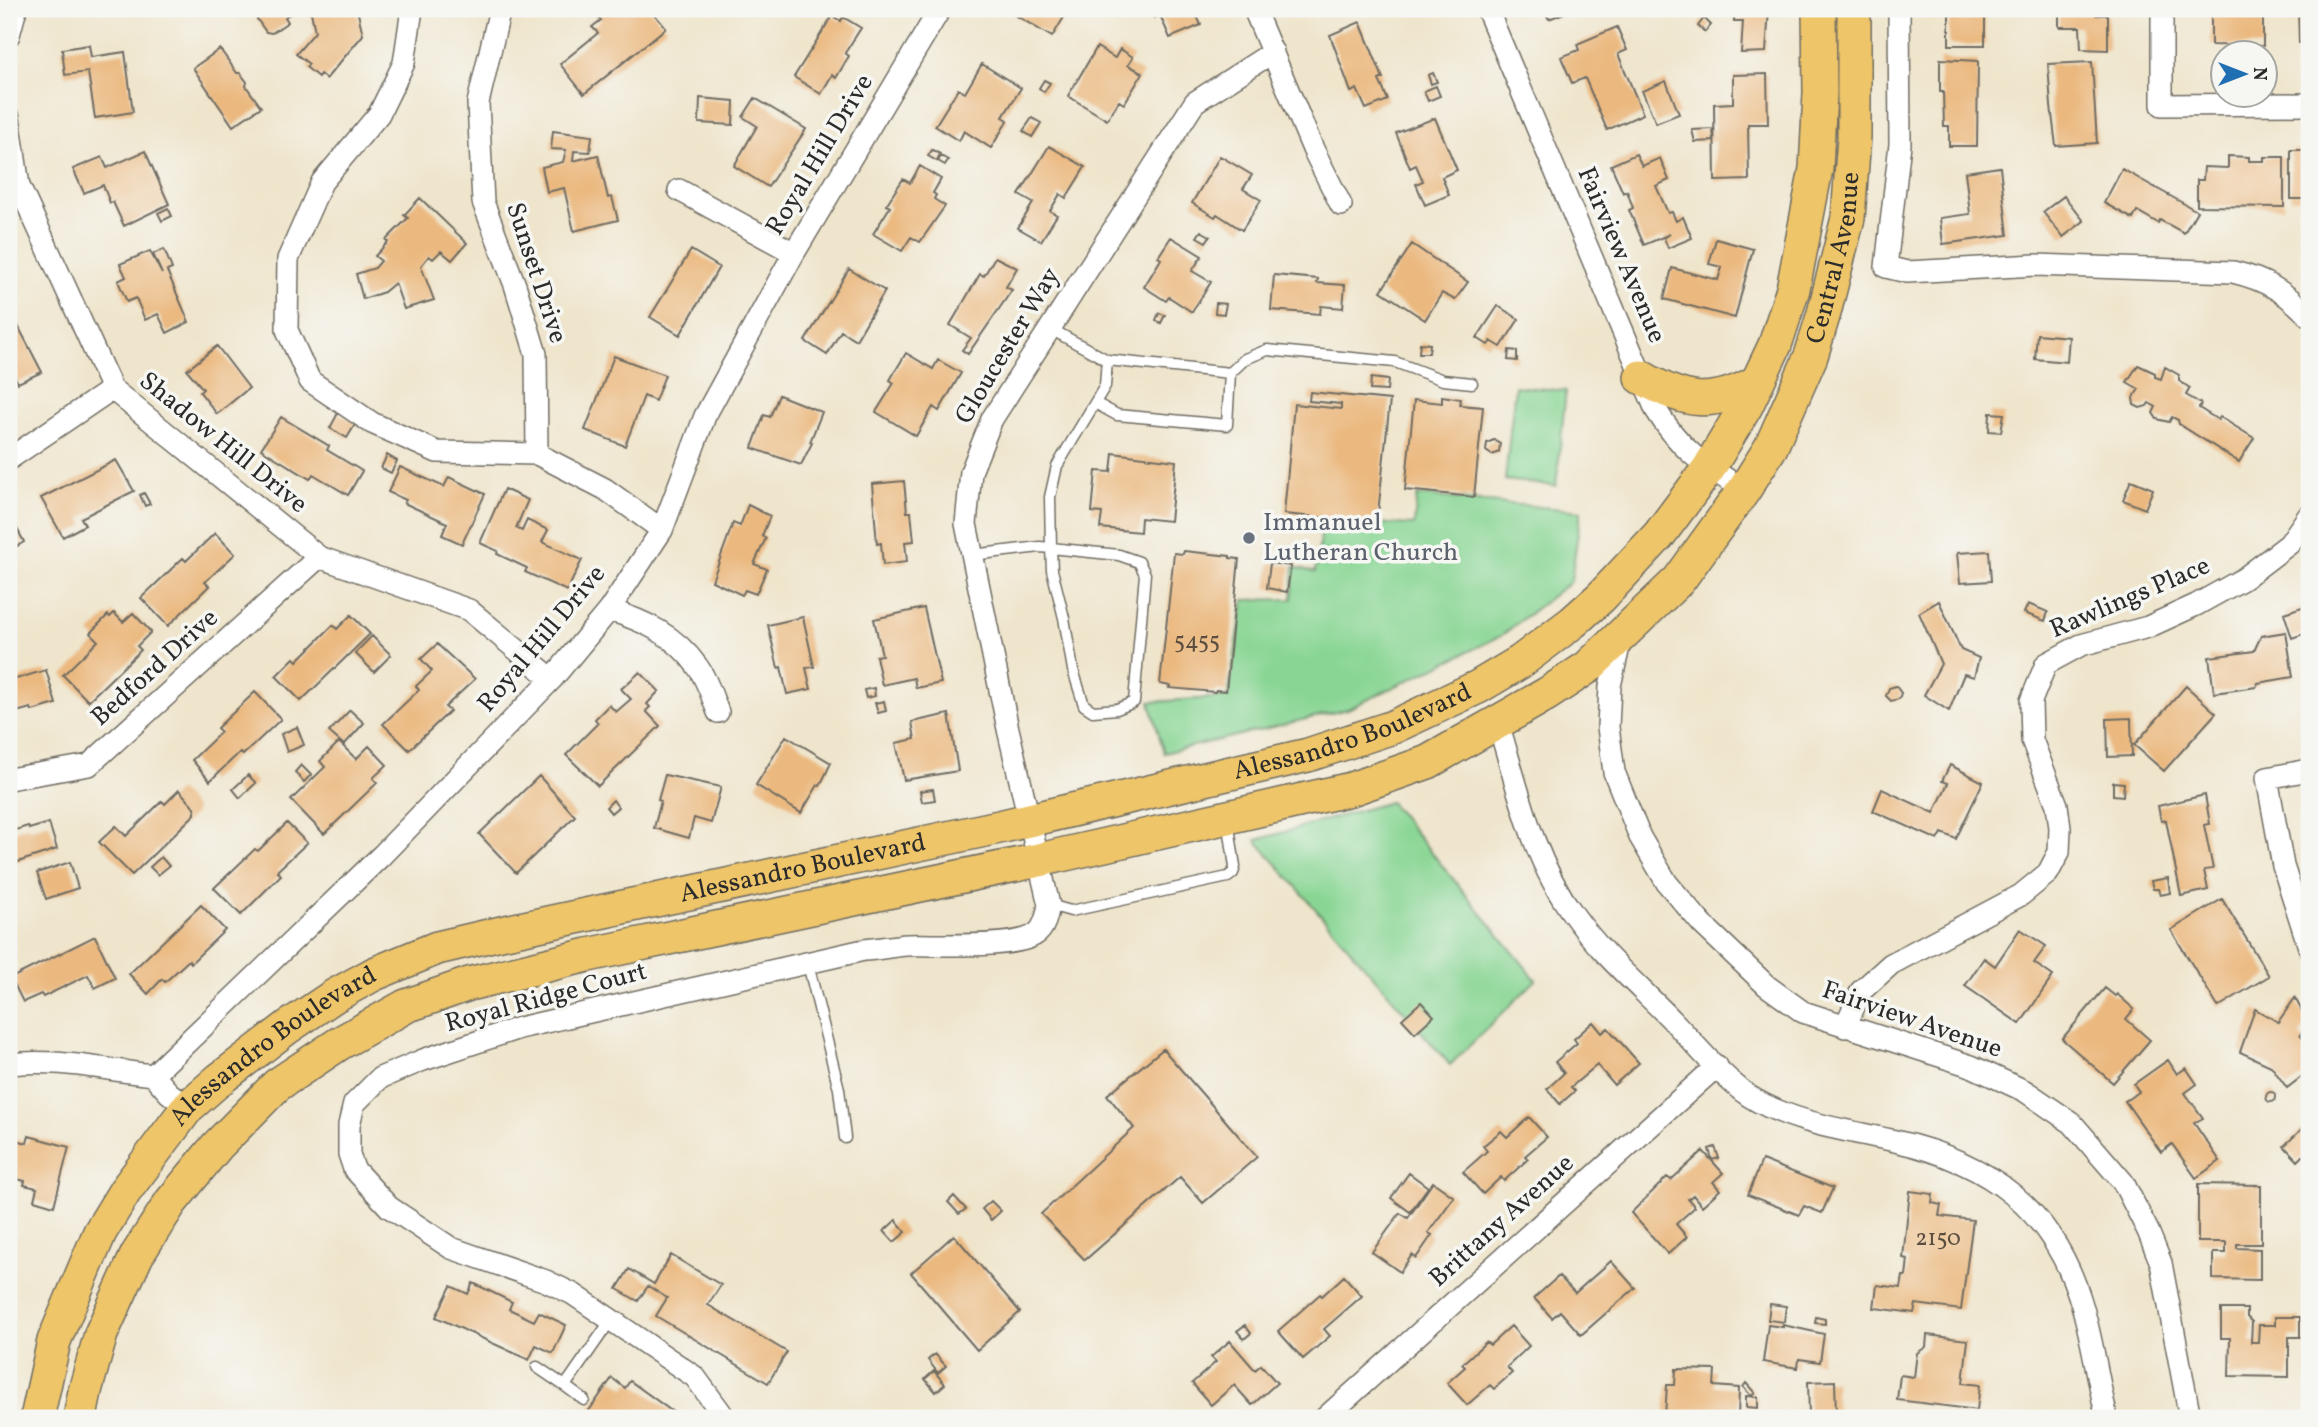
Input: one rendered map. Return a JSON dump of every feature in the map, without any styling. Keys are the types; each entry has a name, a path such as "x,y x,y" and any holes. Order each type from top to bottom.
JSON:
{"main road":[{"name":"Central Avenue","path":"1709,468 1775,345 1793,289 1816,169 1820,93 1819,9"},
{"name":"Central Avenue","path":"1744,490 1771,447 1811,356 1848,218 1854,137 1854,9"},
{"path":"1641,377 1676,395 1705,400 1740,392 1757,382"},
{"name":"Alessandro Boulevard","path":"37,1418 54,1341 100,1232 125,1191 188,1107 269,1042 334,996 374,974 437,948 1029,820 1308,755 1393,727 1478,687 1520,662 1573,622 1601,597 1659,535 1709,468"},
{"name":"Alessandro Boulevard","path":"80,1418 101,1334 137,1255 178,1193 217,1146 277,1085 381,1019 406,1006 469,984 601,952 1039,860 1351,789 1428,762 1498,723 1588,667 1679,580 1744,490"},
{"path":"1498,723 1497,713 1501,701 1511,689 1588,632 1601,597"},
{"path":"137,1255 156,1192 189,1143 192,1122 188,1107 213,1104 243,1090 276,1063 346,1021 381,1019"}],"street":[{"path":"9,35 16,9"},
{"path":"412,9 404,63 384,104 379,114 322,183 288,259 287,330 310,381 372,423 437,452 537,454 605,489 662,530"},
{"name":"Sunset Drive","path":"500,9 478,103 482,202 515,285 536,354 537,454"},
{"path":"1254,9 1313,149 1342,205"},
{"name":"Fairview Avenue","path":"1488,9 1656,410 1672,436 1687,452 1744,490"},
{"path":"1899,9 1900,144 1886,267 1907,272 2036,265 2233,272 2256,277 2284,292 2309,316"},
{"path":"2162,9 2162,105 2309,104"},
{"name":"Royal Hill Drive","path":"153,1074 382,855 552,679 610,610 662,530 705,416 794,253 935,10"},
{"name":"Gloucester Way","path":"1039,860 966,524 971,472 992,419 1195,102 1273,52"},
{"name":"Shadow Hill Drive","path":"9,118 19,186 112,389 319,557 469,610 552,679"},
{"path":"679,190 794,253"},
{"path":"9,459 112,389"},
{"name":"Rawlings Place","path":"1845,1027 1861,990 1891,964 2021,895 2048,873 2059,852 2060,828 2057,805 2032,740 2031,701 2046,664 2081,645 2148,627 2243,579 2289,544 2309,515"},
{"name":"Bedford Drive","path":"9,779 89,765 319,557"},
{"path":"610,610 637,619 674,639 699,668 718,712"},
{"name":"Fairview Avenue","path":"1621,637 1610,685 1608,727 1614,772 1640,837 1667,883 1693,914 1767,986 1803,1012 1971,1066 2025,1091 2073,1123 2123,1182 2157,1253 2190,1418"},
{"path":"1498,723 1534,838 1554,883 1572,914 1602,949 1749,1096 1795,1117 1928,1148 1967,1163 2013,1194 2045,1225 2065,1261 2082,1304 2107,1418"},
{"path":"2309,770 2267,778 2283,866 2309,947"},
{"path":"1039,860 1049,905"},
{"name":"Royal Ridge Court","path":"725,1418 695,1377 573,1294 546,1281 451,1248 389,1208 354,1170 349,1154 349,1125 354,1104 380,1077 519,1028 864,950 1020,940 1036,934 1045,923 1049,905"},
{"path":"9,1064 58,1063 153,1074 169,1093 188,1107"},
{"name":"Brittany Avenue","path":"1325,1418 1717,1066"}],"lane":[{"path":"1049,328 1107,360 1230,373"},
{"path":"1095,403 1117,415 1227,425 1230,373 1245,359 1267,350 1395,362 1443,380 1472,383"},
{"path":"972,555 1040,547 1051,548 1119,555 1139,562 1144,574 1134,702 1116,709 1093,711 1084,705 1073,670 1052,570 1051,548 1050,497 1057,466 1105,386 1107,360"},
{"path":"1049,905 1071,911 1228,877 1235,867 1228,817"},
{"path":"808,964 839,1089 845,1138"},
{"path":"565,1386 611,1320"},
{"path":"537,1367 584,1400"}],"green space":[{"path":"1515,386 1566,391 1556,486 1505,480"},
{"path":"1417,495 1581,511 1571,581 1501,636 1348,709 1164,753 1150,702 1228,697 1244,600 1292,599 1294,567 1315,572 1323,521 1414,525"},
{"path":"1390,802 1536,980 1450,1065 1256,840"}],"building":[{"path":"250,9 357,9 363,35 326,79 320,74 318,77 306,67 309,64 296,54 315,32 311,12 294,11 285,17 288,22 272,33 266,32"},
{"path":"592,9 650,9 666,28 584,94 560,64 598,33 592,27 601,20"},
{"path":"1005,9 1069,9 1052,37"},
{"path":"1150,9 1194,9 1201,25 1170,38 1160,15 1154,18"},
{"path":"1543,9 1574,9 1549,19"},
{"path":"1734,9 1769,9 1766,52 1741,53 1743,21 1734,21"},
{"path":"1954,9 1985,9 1985,45 1949,45 1949,12 1954,12"},
{"path":"2059,9 2096,9 2096,15 2108,15 2108,50 2081,49 2080,27 2059,27"},
{"path":"2211,9 2263,9 2263,38 2211,38"},
{"path":"2298,9 2309,9 2309,43 2299,43"},
{"path":"832,16 841,21 843,17 861,28 845,53 849,56 836,78 832,75 821,94 794,77"},
{"path":"1704,18 1711,25 1705,32 1698,26"},
{"path":"1360,22 1383,78 1379,80 1388,100 1366,109 1357,89 1351,92 1330,35"},
{"path":"1617,27 1627,50 1618,54 1643,114 1607,130 1585,78 1572,83 1561,57 1579,50 1577,44"},
{"path":"89,45 91,57 125,52 133,112 95,118 88,72 65,75 62,49"},
{"path":"1097,47 1115,58 1120,49 1133,57 1128,65 1143,73 1124,104 1119,101 1107,120 1068,96"},
{"path":"220,49 247,82 246,86 261,107 233,126 193,68"},
{"path":"1940,59 1978,61 1977,146 1949,146 1949,126 1944,126 1943,92 1940,92"},
{"path":"2092,62 2097,143 2056,146 2048,64"},
{"path":"982,64 1021,88 1003,117 1008,120 991,148 964,131 959,141 935,126 958,89 965,93"},
{"path":"1433,73 1437,82 1431,84 1428,75"},
{"path":"1767,74 1768,124 1748,124 1749,180 1715,181 1714,104 1733,103 1733,75"},
{"path":"1044,80 1050,83 1044,92 1039,88"},
{"path":"1666,81 1679,114 1656,123 1642,91"},
{"path":"1436,86 1440,96 1428,101 1424,91"},
{"path":"700,98 734,101 733,125 699,123"},
{"path":"755,98 806,129 768,187 734,166 757,126 743,117"},
{"path":"1032,118 1041,123 1032,137 1023,131"},
{"path":"1435,118 1457,170 1442,177 1449,195 1425,205 1416,184 1423,181 1416,165 1410,168 1396,133"},
{"path":"1713,129 1714,141 1695,142 1692,130"},
{"path":"553,131 592,136 590,152 574,151 573,161 598,155 608,198 612,197 618,220 574,231 564,188 547,192 542,167 563,162 566,150 551,149"},
{"path":"1049,146 1085,167 1066,198 1060,194 1050,211 1057,215 1041,241 1018,228 1033,203 1019,195"},
{"path":"932,150 940,154 937,161 928,156"},
{"path":"2291,150 2309,150 2309,199 2291,199"},
{"path":"145,151 169,204 124,226 103,185 84,193 73,169 102,157 107,168"},
{"path":"1636,154 1642,166 1660,158 1669,180 1656,186 1668,213 1672,212 1676,221 1683,217 1692,238 1668,248 1664,238 1670,234 1644,245 1629,210 1633,208 1627,191 1623,193 1611,165"},
{"path":"941,156 948,160 945,165 938,161"},
{"path":"1220,156 1252,175 1243,189 1261,200 1242,230 1217,214 1215,217 1192,203"},
{"path":"2228,156 2249,157 2249,161 2264,161 2264,157 2284,157 2284,207 2197,206 2197,180 2203,180 2204,167 2228,168"},
{"path":"920,166 941,179 933,193 936,195 934,199 945,206 920,242 911,237 902,251 873,234 890,207 886,205 903,179 910,183"},
{"path":"2000,167 2008,235 1943,244 1940,218 1970,214 1965,172"},
{"path":"2122,169 2197,211 2184,233 2137,211 2133,219 2104,203"},
{"path":"2064,196 2084,221 2063,237 2043,212"},
{"path":"420,198 467,243 452,260 441,251 433,259 429,256 421,266 434,300 404,309 395,283 384,292 363,299 356,274 375,268 381,261 375,256 388,242 386,240 408,218 404,215"},
{"path":"168,208 172,216 162,221 158,213"},
{"path":"1201,231 1210,236 1206,242 1197,237"},
{"path":"1171,237 1202,256 1192,271 1211,282 1192,312 1169,297 1166,301 1144,287"},
{"path":"1716,239 1753,249 1735,318 1664,299 1672,268 1718,280 1722,267 1709,264"},
{"path":"1412,244 1468,282 1455,300 1442,293 1425,320 1381,291"},
{"path":"164,249 172,269 167,271 189,322 167,333 158,314 145,320 136,298 127,302 118,281 126,277 120,264 150,251 162,274 153,254"},
{"path":"691,250 719,267 680,335 650,317"},
{"path":"995,257 1017,268 1006,287 1012,290 968,354 962,350 971,338 950,325 980,274 984,276"},
{"path":"849,269 885,291 856,340 841,331 827,355 805,341"},
{"path":"1274,275 1318,279 1317,283 1345,285 1343,308 1321,306 1320,314 1271,310"},
{"path":"1216,303 1226,304 1224,314 1215,313"},
{"path":"1498,306 1519,319 1501,347 1491,341 1488,345 1477,338"},
{"path":"1159,313 1165,315 1161,323 1156,320"},
{"path":"9,320 11,325 16,322 42,372 18,383 9,366"},
{"path":"2037,334 2069,337 2067,362 2035,359"},
{"path":"1420,343 1430,344 1429,353 1419,353"},
{"path":"217,346 249,388 217,414 200,392 203,389 187,370"},
{"path":"1509,350 1517,351 1517,361 1508,360"},
{"path":"906,353 933,369 938,360 961,373 939,411 933,407 916,436 876,412 894,383 890,380"},
{"path":"614,356 665,375 655,401 644,396 625,446 585,430"},
{"path":"2138,365 2161,379 2165,367 2179,375 2179,381 2190,388 2186,395 2201,404 2199,408 2218,420 2220,417 2254,438 2239,462 2179,424 2178,420 2172,417 2169,422 2157,419 2153,413 2156,407 2149,403 2140,408 2134,405 2133,398 2139,389 2127,382"},
{"path":"1371,378 1388,380 1387,391 1370,390"},
{"path":"1310,392 1390,400 1377,523 1284,514 1294,404 1341,409 1341,404 1309,401"},
{"path":"779,395 822,412 810,442 812,443 801,465 752,448 764,415 770,417"},
{"path":"1442,396 1461,399 1460,405 1483,407 1474,497 1405,490 1414,400 1442,403"},
{"path":"338,413 356,423 347,438 330,428"},
{"path":"1990,413 2004,414 2001,432 1989,431"},
{"path":"281,417 329,446 327,450 362,471 348,495 313,474 310,479 261,449"},
{"path":"1494,440 1500,444 1499,452 1492,455 1486,451 1487,443"},
{"path":"1113,453 1176,461 1170,521 1141,518 1140,532 1100,528 1102,513 1092,512 1096,471 1111,472"},
{"path":"387,455 397,461 391,473 381,468"},
{"path":"116,460 134,491 81,518 85,525 63,537 41,498"},
{"path":"400,467 444,487 449,477 485,494 462,544 442,535 447,523 404,503 406,500 388,492"},
{"path":"2131,480 2153,489 2145,509 2123,500"},
{"path":"904,481 907,512 911,512 914,541 905,542 907,562 883,565 881,543 877,544 872,484"},
{"path":"504,489 528,500 516,528 522,531 527,520 548,530 542,542 582,560 567,591 525,572 527,568 480,543"},
{"path":"144,493 150,504 145,506 140,495"},
{"path":"748,505 770,516 762,536 766,538 754,564 767,569 756,594 745,590 742,595 712,581 733,523 740,526"},
{"path":"12,519 24,542 9,551 9,521"},
{"path":"215,533 235,554 205,582 209,586 168,626 141,598 183,558 186,561"},
{"path":"1184,551 1239,559 1226,691 1169,688 1170,686 1160,684 1174,553 1183,554"},
{"path":"1989,551 1991,581 1960,583 1957,553"},
{"path":"1270,563 1291,566 1287,592 1267,588"},
{"path":"1939,601 1961,650 1979,658 1974,677 1964,674 1949,711 1924,695 1941,664 1919,613"},
{"path":"2028,604 2048,612 2045,621 2024,613"},
{"path":"2308,605 2309,632 2292,638 2284,613"},
{"path":"924,608 941,683 916,688 914,678 882,685 876,656 882,655 874,619"},
{"path":"114,613 123,622 133,613 151,632 137,646 141,650 88,701 63,675 98,641 90,633 108,615 110,617"},
{"path":"351,615 370,634 301,701 276,676 294,658 297,661 333,625 337,629"},
{"path":"803,617 814,667 806,668 811,689 787,694 768,625"},
{"path":"2286,632 2293,677 2258,683 2256,687 2214,693 2209,657 2254,651 2261,636"},
{"path":"372,636 391,655 374,672 355,653"},
{"path":"437,644 475,679 445,707 450,711 409,750 383,724 419,690 416,686 432,671 421,659"},
{"path":"46,670 56,704 9,714 9,681"},
{"path":"640,672 659,691 647,704 650,707 646,711 660,726 598,786 566,755 598,723 595,719 609,705 616,712 631,699 621,689"},
{"path":"1896,686 1901,693 1899,699 1891,701 1886,696 1889,688"},
{"path":"2186,686 2216,713 2164,771 2134,745"},
{"path":"874,688 875,696 866,698 864,690"},
{"path":"255,692 281,719 243,755 240,752 210,781 192,760 221,732 217,728"},
{"path":"884,701 886,711 878,713 875,703"},
{"path":"350,710 364,723 344,745 329,732"},
{"path":"949,714 958,771 904,780 896,743 915,739 912,722"},
{"path":"2131,718 2132,756 2108,757 2107,719"},
{"path":"297,727 304,745 287,752 281,734"},
{"path":"786,736 831,763 820,786 818,785 801,813 756,785"},
{"path":"339,742 356,759 369,746 387,765 373,778 377,783 324,834 291,800 325,767 320,761"},
{"path":"301,765 311,775 304,782 295,772"},
{"path":"1950,765 1983,782 1956,839 1942,833 1938,840 1873,811 1882,789 1934,813 1948,783 1942,781"},
{"path":"248,775 256,783 240,798 233,789"},
{"path":"665,775 721,787 711,823 694,818 689,838 654,828"},
{"path":"539,776 575,816 516,873 479,834"},
{"path":"2113,782 2124,783 2123,796 2113,795"},
{"path":"933,789 935,800 922,802 920,791"},
{"path":"179,790 195,808 195,814 132,875 99,842 116,826 126,836 162,801 165,804"},
{"path":"2205,795 2210,824 2204,825 2213,869 2204,870 2208,890 2181,896 2166,820 2161,821 2158,806"},
{"path":"613,800 618,807 611,813 606,807"},
{"path":"49,823 57,849 9,865 9,832"},
{"path":"287,823 307,843 277,871 281,875 241,915 214,888"},
{"path":"161,857 169,866 158,875 150,867"},
{"path":"70,862 78,888 46,899 37,873"},
{"path":"2168,878 2170,893 2160,895 2158,889 2153,889 2151,881"},
{"path":"2222,899 2269,976 2218,1007 2171,930"},
{"path":"201,905 225,930 191,963 189,960 165,982 162,979 148,994 129,974"},
{"path":"2020,929 2046,946 2034,963 2053,976 2020,1024 1965,986 1984,958 1995,966"},
{"path":"95,936 115,978 95,988 88,975 43,997 41,994 23,1002 11,978"},
{"path":"2105,988 2115,996 2117,994 2134,1009 2126,1019 2150,1040 2113,1083 2062,1039"},
{"path":"2295,998 2308,1022 2300,1035 2309,1047 2309,1071 2287,1088 2271,1066 2240,1052 2255,1009 2278,1022"},
{"path":"1421,1002 1434,1016 1415,1033 1402,1019"},
{"path":"1593,1022 1602,1033 1608,1028 1639,1063 1614,1085 1597,1065 1571,1087 1575,1091 1560,1104 1547,1089 1564,1073 1555,1062 1577,1043 1574,1039"},
{"path":"1163,1049 1257,1157 1203,1203 1180,1177 1085,1260 1041,1214 1134,1128 1107,1095"},
{"path":"2168,1060 2177,1074 2186,1068 2197,1084 2185,1093 2203,1118 2194,1123 2220,1161 2196,1178 2172,1144 2161,1152 2125,1101 2139,1092 2134,1084"},
{"path":"2271,1092 2276,1097 2271,1102 2266,1097"},
{"path":"1529,1117 1547,1137 1525,1156 1528,1159 1504,1181 1501,1177 1483,1194 1463,1172 1487,1151 1483,1146 1501,1131 1507,1137"},
{"path":"2309,1122 2309,1150 2298,1161 2284,1146"},
{"path":"29,1136 69,1147 54,1206 34,1200 37,1188 24,1185 25,1181 13,1178 12,1181 9,1180 9,1144 11,1145 13,1139 27,1143"},
{"path":"1715,1147 1719,1158 1712,1160 1709,1149"},
{"path":"1703,1151 1723,1173 1713,1182 1720,1190 1702,1206 1693,1195 1688,1199 1695,1207 1676,1224 1687,1237 1668,1254 1631,1213 1667,1177 1671,1180"},
{"path":"1762,1160 1833,1188 1822,1213 1804,1206 1799,1215 1748,1195"},
{"path":"1409,1173 1428,1187 1410,1212 1391,1198"},
{"path":"1433,1182 1454,1197 1428,1233 1432,1235 1416,1258 1412,1255 1400,1272 1372,1252 1400,1213 1408,1218"},
{"path":"2198,1184 2261,1185 2261,1244 2237,1244 2237,1248 2260,1249 2260,1280 2213,1279 2213,1253 2226,1253 2226,1242 2198,1242"},
{"path":"1910,1191 1933,1194 1932,1203 1941,1205 1939,1216 1973,1220 1961,1310 1916,1304 1914,1313 1874,1308 1877,1285 1901,1288 1903,1276 1906,1276 1908,1259 1903,1258"},
{"path":"954,1196 966,1209 959,1214 948,1202"},
{"path":"991,1201 1001,1211 991,1220 982,1209"},
{"path":"896,1220 906,1232 894,1242 884,1231"},
{"path":"954,1235 1020,1312 977,1350 911,1273"},
{"path":"671,1255 721,1285 708,1305 787,1352 768,1383 656,1316 667,1298 648,1286 638,1301 617,1289 629,1269 654,1284"},
{"path":"1611,1261 1635,1288 1581,1335 1560,1311 1552,1318 1534,1298 1559,1276 1575,1293"},
{"path":"1344,1276 1362,1296 1324,1329 1330,1336 1303,1359 1278,1331"},
{"path":"473,1283 512,1302 509,1309 534,1321 539,1312 566,1325 553,1353 536,1345 529,1360 436,1317 451,1286 468,1294"},
{"path":"1770,1304 1786,1306 1784,1322 1768,1320"},
{"path":"2221,1309 2247,1309 2247,1317 2252,1322 2251,1342 2258,1342 2259,1325 2275,1325 2275,1317 2300,1317 2300,1337 2289,1337 2289,1377 2229,1376 2230,1338 2221,1338"},
{"path":"1816,1317 1825,1319 1825,1324 1815,1323"},
{"path":"2309,1320 2309,1377 2307,1377 2304,1321"},
{"path":"1245,1325 1251,1333 1244,1339 1237,1331"},
{"path":"1768,1325 1783,1325 1824,1334 1820,1362 1799,1359 1798,1368 1763,1362"},
{"path":"1511,1326 1529,1346 1507,1367 1512,1373 1494,1389 1490,1385 1467,1405 1447,1383 1465,1367 1462,1364 1486,1342 1490,1345"},
{"path":"1927,1335 1968,1340 1963,1383 1980,1385 1977,1410 1897,1400 1900,1375 1914,1377 1917,1353 1926,1347"},
{"path":"1230,1341 1255,1370 1261,1365 1277,1383 1252,1405 1234,1385 1211,1405 1192,1383 1216,1362 1211,1357"},
{"path":"935,1354 946,1366 938,1373 928,1360"},
{"path":"1676,1369 1715,1370 1714,1386 1739,1388 1738,1418 1655,1418 1665,1416 1667,1385 1675,1385"},
{"path":"934,1371 945,1384 936,1392 925,1379"},
{"path":"612,1378 625,1388 630,1381 681,1418 591,1418 586,1415"},
{"path":"1835,1381 1836,1414 1809,1415 1808,1382"},
{"path":"1746,1383 1755,1393 1751,1396 1743,1387"},
{"path":"1746,1396 1758,1397 1758,1408 1746,1407"}],"place":[{"name":"Immanuel Lutheran Church","path":"1249,538"}]}
